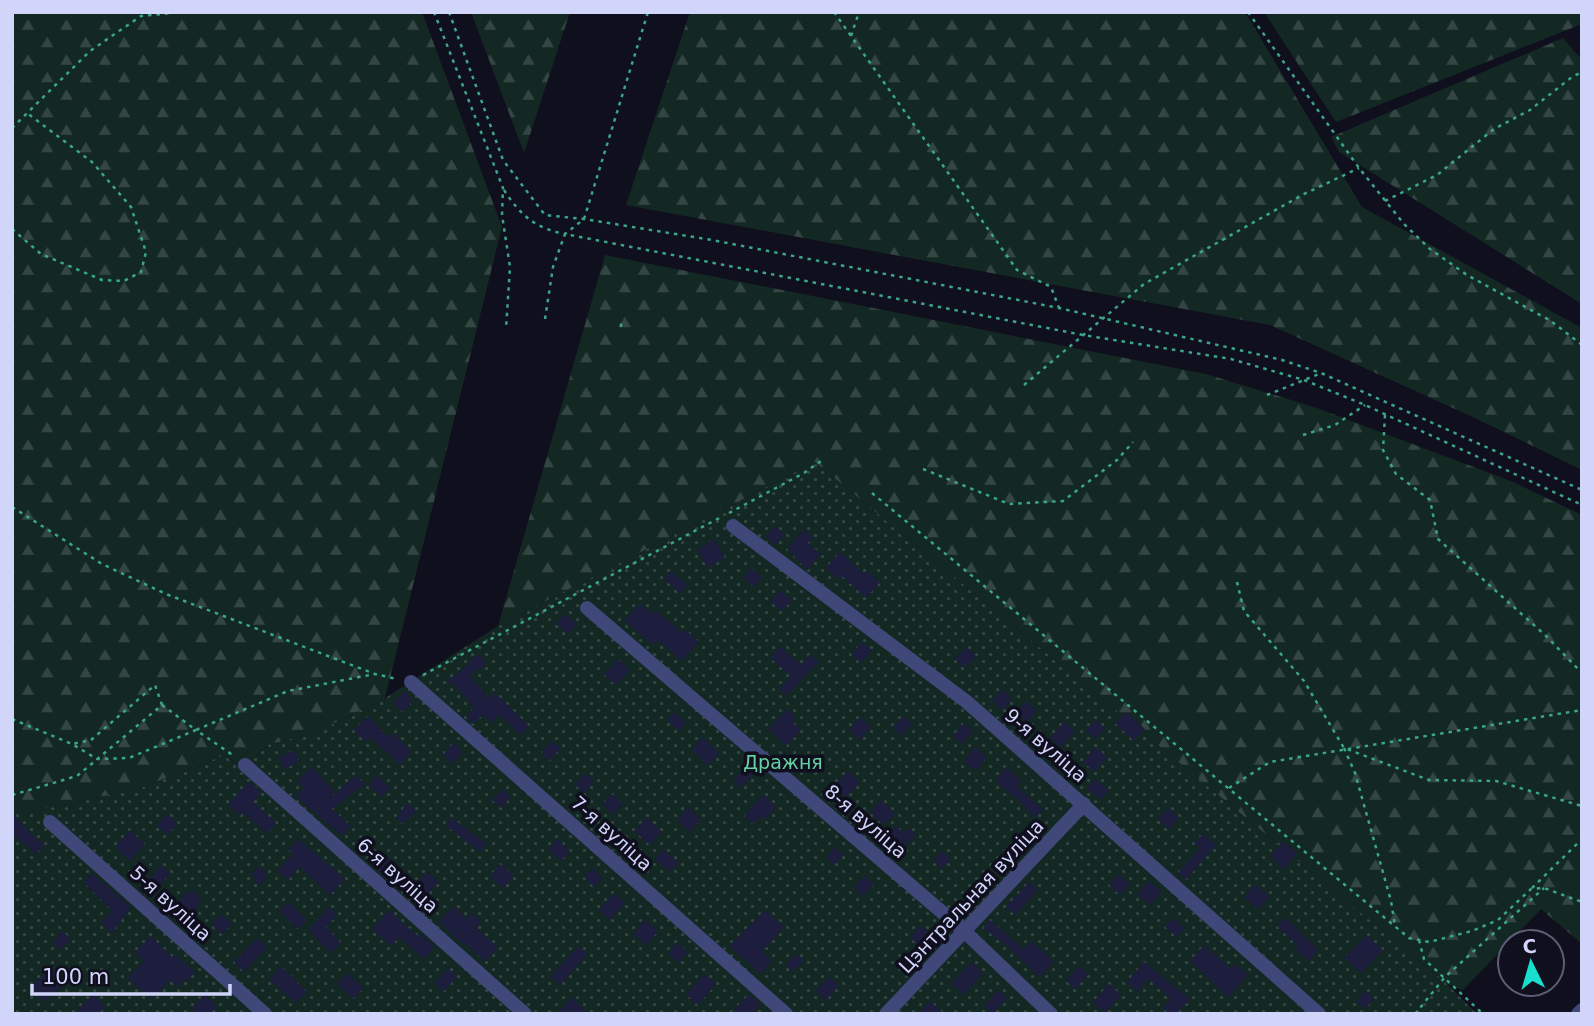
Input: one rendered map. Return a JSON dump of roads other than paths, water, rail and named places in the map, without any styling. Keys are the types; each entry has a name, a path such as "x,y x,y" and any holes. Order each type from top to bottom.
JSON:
{"street":[{"name":"9-я вуліца","path":"733,526 967,702 1319,1014"},
{"name":"8-я вуліца","path":"587,608 964,930 1051,1014"},
{"name":"7-я вуліца","path":"411,682 786,1014"},
{"name":"6-я вуліца","path":"246,765 525,1014"},
{"name":"Цэнтральная вуліца","path":"886,1014 1084,804"},
{"name":"5-я вуліца","path":"50,822 265,1014"}],"park label":[{"name":"Дражня","path":"783,762"}]}
